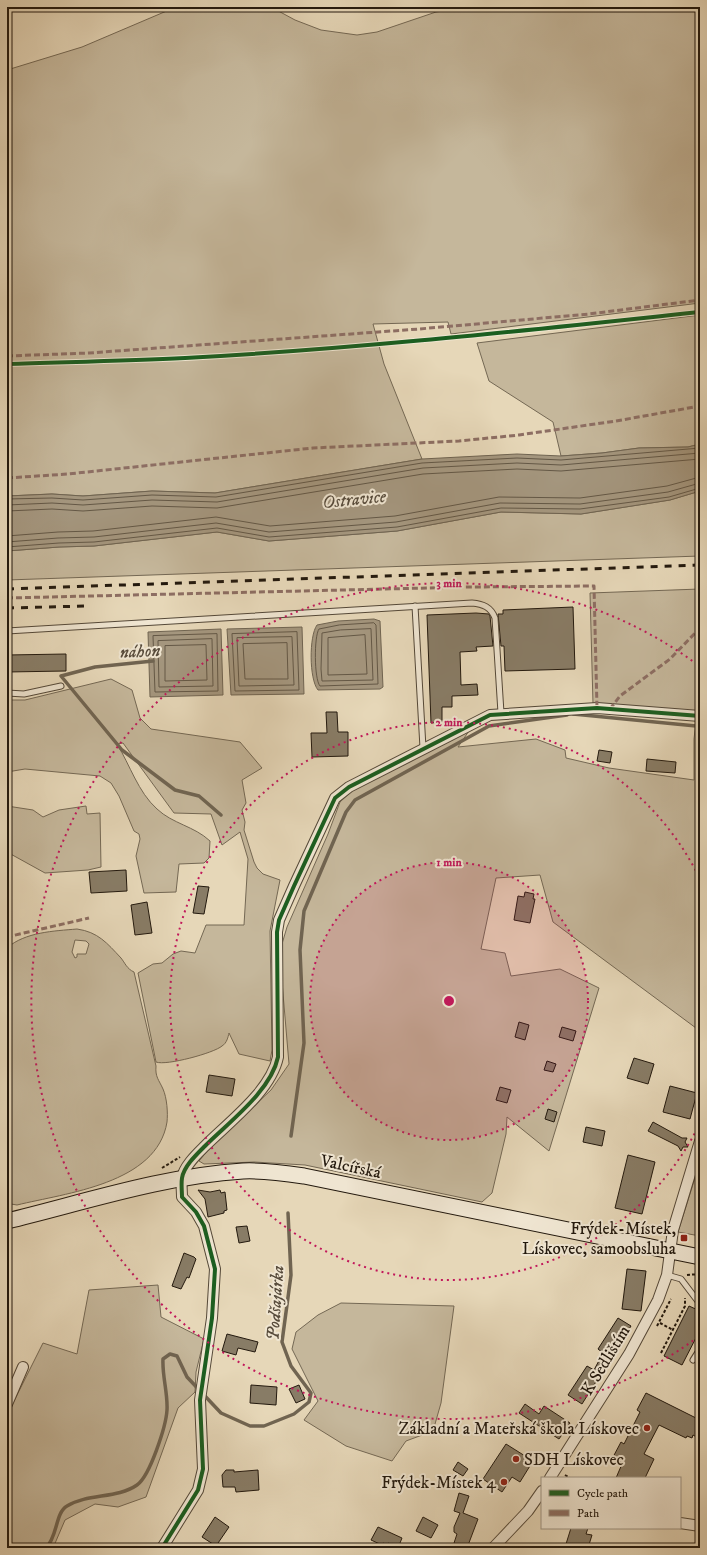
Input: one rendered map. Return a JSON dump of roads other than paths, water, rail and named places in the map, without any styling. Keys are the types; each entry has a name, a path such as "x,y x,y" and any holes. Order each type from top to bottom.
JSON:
{"main road":[{"name":"Valcířská","path":"7,1221 182,1178 244,1171 304,1176 694,1256"}],"street":[{"path":"162,1548 198,1490 201,1482 203,1469 200,1400 212,1318 214,1269 204,1226 196,1212 182,1197 182,1178 193,1158 258,1094 272,1076 276,1067 278,1057 277,932 279,920 335,798 349,786 423,748 480,719 501,713 597,708 699,716"},
{"name":"K Sedlištím","path":"551,1477 639,1337 658,1300 667,1275 673,1230 700,1141"},
{"path":"7,1404 23,1367"},
{"path":"493,1548 528,1510 541,1493"},
{"path":"681,1523 700,1526"}],"lane":[{"path":"7,630 472,603 485,606 493,613 496,625 501,713"},
{"path":"415,606 423,748"},
{"path":"7,693 24,694 61,686"},
{"path":"667,1275 681,1279 700,1304"},
{"path":"693,1360 700,1349"}],"water":[{"name":"Ostravice","path":"700,444 700,491 670,500 581,514 501,512 397,531 269,541 217,532 94,546 7,551 7,496 52,494 83,496 152,491 215,493 422,459 517,454 561,456 639,448 688,447"},
{"path":"374,619 380,621 383,687 380,689 318,690 313,677 311,658 314,630 317,625 338,621"},
{"path":"302,627 304,694 231,695 227,629"},
{"path":"221,629 223,695 150,697 148,632"}],"waterway":[{"name":"náhon","path":"153,661 95,667 61,676 122,750 175,790 199,796 221,815"},
{"name":"Podšajárka","path":"573,714 696,726 700,724"},
{"name":"Podšajárka","path":"291,1136 304,1043 300,950 304,911 346,812 355,800 489,726 567,715"},
{"name":"Podšajárka","path":"46,1548 53,1537 60,1514 67,1506 84,1499 121,1492 137,1485 142,1480 152,1462 166,1417 167,1397 163,1372 163,1359 170,1354 177,1356 187,1377 221,1413 250,1426 264,1426 294,1414 309,1402 311,1393 291,1366 282,1342 291,1275 288,1213"}],"railway":[{"path":"7,589 700,565"},
{"path":"7,608 87,606"}],"place":[{"name":"Frýdek-Místek, Lískovec, samoobsluha","path":"684,1238"},
{"name":"Základní a Mateřská škola Lískovec","path":"647,1428"},
{"name":"SDH Lískovec","path":"516,1459"},
{"name":"Frýdek-Místek 4","path":"504,1482"}]}
